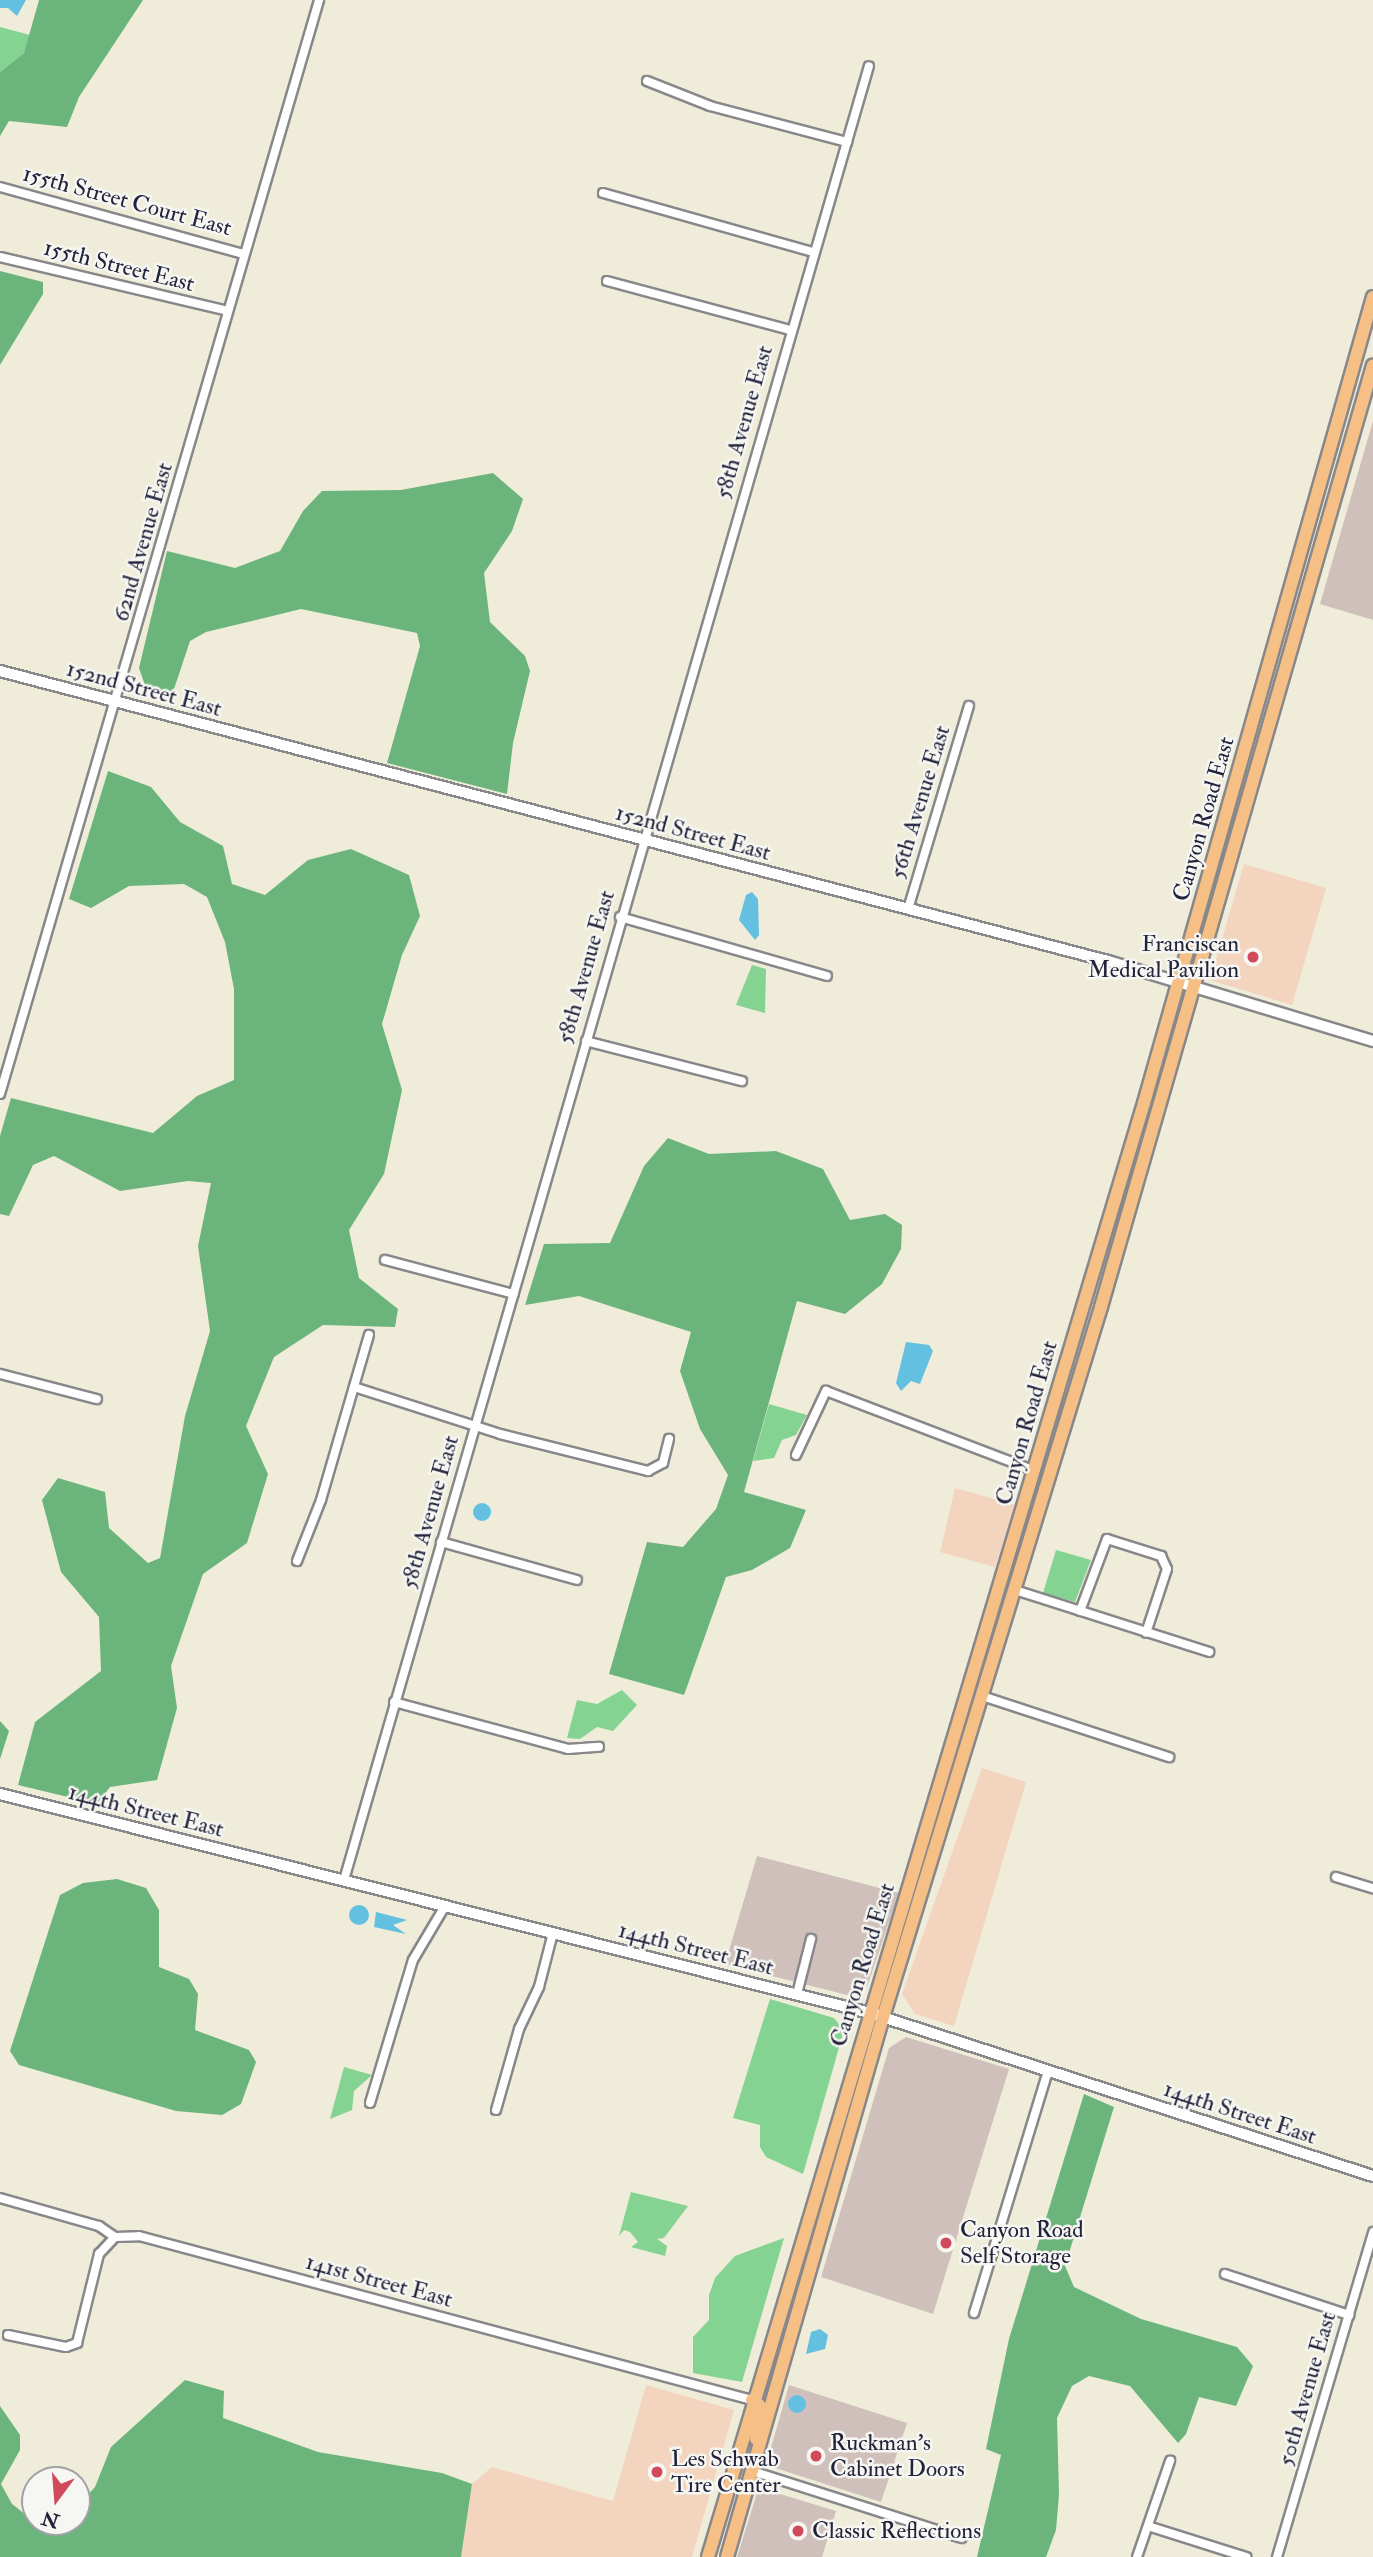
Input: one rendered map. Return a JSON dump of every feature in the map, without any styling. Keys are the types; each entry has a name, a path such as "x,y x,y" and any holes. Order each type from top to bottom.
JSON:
{"main road":[{"name":"Canyon Road East","path":"708,2557 752,2400 1035,1471 1180,981 1373,297"},
{"name":"Canyon Road East","path":"727,2557 883,2017 1057,1455 1373,365"},
{"path":"1057,1455 1064,1394 1058,1390"},
{"path":"752,2400 759,2411 752,2470"}],"street":[{"name":"62nd Avenue East","path":"0,1094 117,702 319,0"},
{"name":"58th Avenue East","path":"344,1880 620,917 869,66"},
{"path":"647,81 710,106 847,142"},
{"name":"155th Street Court East","path":"0,187 244,254"},
{"path":"603,193 813,253"},
{"name":"155th Street East","path":"0,257 228,311"},
{"path":"607,281 790,330"},
{"name":"152nd Street East","path":"0,671 1195,985 1373,1041"},
{"name":"56th Avenue East","path":"908,909 969,706"},
{"path":"620,917 827,976"},
{"path":"586,1041 742,1081"},
{"path":"385,1260 514,1294"},
{"path":"297,1561 321,1500 369,1335"},
{"path":"0,1374 97,1399"},
{"path":"354,1387 648,1471 663,1462 669,1439"},
{"path":"796,1455 825,1391 1035,1471"},
{"path":"1080,1611 1107,1539 1161,1556 1167,1569 1146,1633"},
{"path":"441,1542 577,1580"},
{"path":"1015,1590 1209,1652"},
{"path":"982,1696 1169,1756"},
{"path":"394,1702 568,1749 599,1747"},
{"name":"144th Street East","path":"0,1794 870,2013 1373,2176"},
{"path":"1336,1877 1373,1888"},
{"path":"370,2103 413,1960 445,1906"},
{"path":"496,2110 519,2029 539,1987 553,1933"},
{"path":"797,1994 811,1939"},
{"path":"974,2313 1048,2071"},
{"name":"141st Street East","path":"0,2198 99,2226 116,2237 139,2236 752,2400"},
{"name":"50th Avenue East","path":"1277,2557 1373,2232"},
{"path":"8,2335 66,2347 77,2343 99,2254 116,2237"},
{"path":"1224,2274 1349,2315"},
{"path":"1137,2557 1151,2527 1170,2461"},
{"path":"752,2470 962,2538"},
{"path":"1151,2527 1246,2557"}],"shaded area":[{"path":"1373,421 1373,620 1320,604"},
{"path":"1244,864 1326,888 1292,1005 1210,980"},
{"path":"955,1488 1016,1505 995,1567 940,1552"},
{"path":"982,1768 1026,1782 954,2026 915,2014 902,1994"},
{"path":"757,1856 899,1893 867,1987 847,1995 725,1964"},
{"name":"Canyon Road Self Storage","path":"906,2037 1009,2069 933,2314 821,2277 889,2048"},
{"path":"646,2385 734,2410 692,2557 461,2557 472,2484 492,2467 613,2501"},
{"path":"789,2385 907,2423 881,2502 766,2465"},
{"path":"767,2490 836,2511 822,2557 737,2557 757,2493"}],"green space":[{"path":"39,0 143,0 79,97 67,127 9,121 0,136 0,72 24,53"},
{"path":"0,27 30,35 24,53 0,72"},
{"path":"0,271 43,282 43,294 0,365"},
{"path":"493,473 523,499 512,531 484,573 490,622 525,656 530,671 513,743 507,794 387,763 420,646 417,633 301,609 206,632 190,641 173,692 162,695 146,688 139,668 167,551 235,568 280,551 303,511 322,491 401,490"},
{"path":"108,771 151,787 180,822 223,846 232,884 265,895 308,860 351,849 409,875 420,916 402,955 382,1024 402,1090 384,1174 349,1230 359,1278 398,1309 395,1327 323,1325 274,1357 246,1426 268,1474 247,1543 203,1574 171,1666 177,1708 157,1780 110,1787 97,1804 18,1785 35,1722 101,1671 99,1617 61,1572 42,1500 58,1478 105,1492 109,1528 148,1563 160,1558 185,1416 210,1331 198,1246 211,1183 188,1181 120,1191 54,1156 33,1165 9,1216 0,1214 0,1136 11,1098 153,1133 197,1096 234,1080 234,989 225,942 207,897 184,884 129,886 91,908 69,899"},
{"path":"752,965 766,969 765,1013 736,1005"},
{"path":"668,1138 709,1154 776,1151 823,1169 850,1220 885,1214 902,1225 901,1249 882,1284 845,1314 797,1301 744,1492 806,1510 790,1548 752,1570 726,1577 684,1695 609,1674 647,1542 683,1547 716,1509 728,1475 700,1429 680,1371 691,1332 579,1296 525,1305 544,1244 610,1243 644,1166"},
{"path":"769,1404 807,1415 796,1435 782,1440 774,1458 753,1461"},
{"path":"1056,1550 1091,1560 1075,1602 1043,1593"},
{"path":"622,1690 637,1705 613,1731 597,1727 580,1739 567,1738 577,1700 597,1704"},
{"path":"0,1721 9,1731 0,1759"},
{"path":"117,1879 146,1888 159,1910 159,1967 189,1979 198,1994 195,2030 249,2050 256,2062 241,2104 222,2115 176,2111 19,2065 10,2051 60,1895 83,1883"},
{"path":"770,1999 834,2018 844,2030 803,2174 766,2157 760,2147 760,2125 733,2118"},
{"path":"344,2067 372,2075 354,2091 352,2110 330,2119"},
{"path":"1084,2094 1114,2107 1065,2266 1074,2287 1141,2319 1237,2347 1253,2366 1236,2406 1199,2397 1186,2434 1178,2443 1130,2386 1089,2376 1072,2386 1057,2418 1059,2494 1056,2530 1046,2557 977,2557 1001,2455 986,2449 1009,2339"},
{"path":"631,2192 688,2206 664,2238 657,2239 667,2246 665,2256 631,2247 638,2242 630,2232 624,2230 619,2236"},
{"path":"784,2238 742,2382 693,2373 693,2337 709,2320 709,2295 715,2278 735,2256"},
{"path":"185,2380 224,2391 223,2418 318,2452 442,2473 472,2484 461,2557 0,2557 0,2406 20,2435 20,2450 1,2484 12,2504 21,2511 21,2536 91,2536 91,2491 111,2447"}],"water":[{"path":"0,0 26,0 17,16 8,8 0,8"},
{"path":"752,892 758,899 759,935 755,940 739,920 746,895"},
{"path":"906,1342 929,1345 933,1351 920,1384 911,1381 901,1391 896,1383"},
{"path":"482,1503 490,1508 491,1512 486,1520 482,1521 474,1516 473,1512 478,1504"},
{"path":"355,1905 363,1905 369,1915 363,1925 355,1925 349,1919 349,1911"},
{"path":"376,1912 407,1920 393,1925 406,1934 374,1927"},
{"path":"820,2329 828,2335 825,2349 806,2354 811,2332"},
{"path":"797,2395 803,2398 806,2404 803,2410 797,2413 791,2410 788,2404 791,2398"}],"place":[{"name":"Franciscan Medical Pavilion","path":"1253,957"},
{"name":"Canyon Road Self Storage","path":"946,2243"},
{"name":"Ruckman's Cabinet Doors","path":"816,2456"},
{"name":"Les Schwab Tire Center","path":"657,2472"},
{"name":"Classic Reflections","path":"798,2531"}]}
